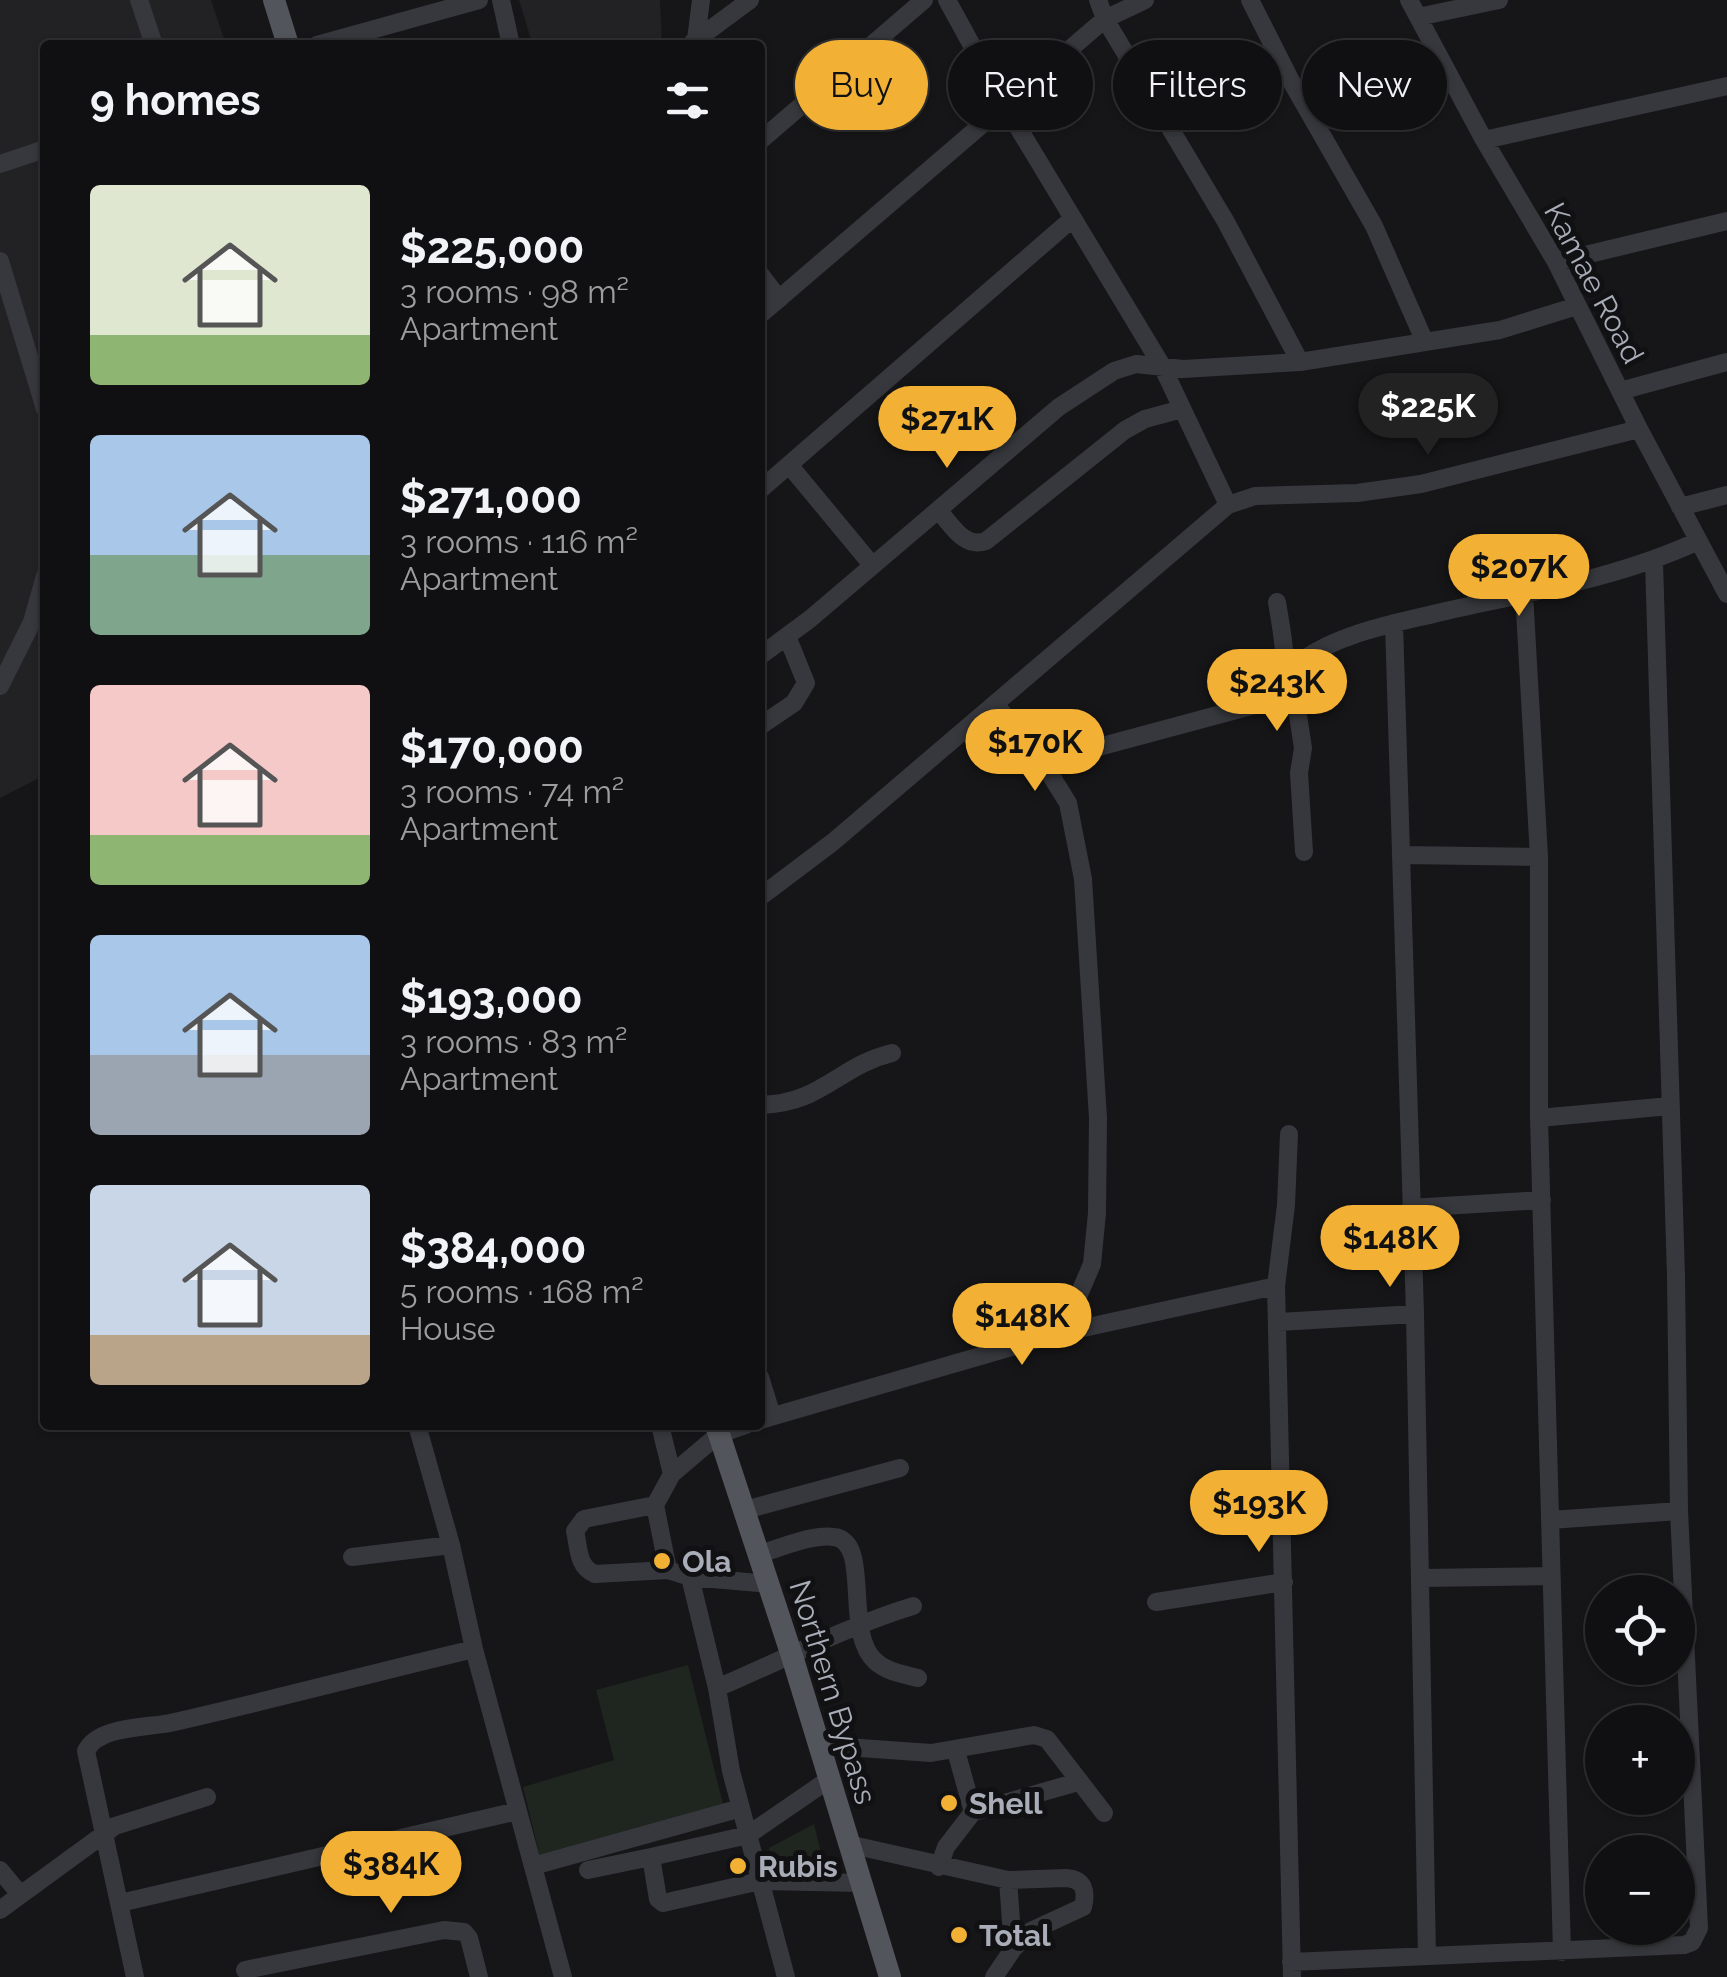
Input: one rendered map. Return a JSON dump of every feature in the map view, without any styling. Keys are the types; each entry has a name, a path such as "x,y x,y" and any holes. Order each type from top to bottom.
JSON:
{"main road":[{"path":"274,0 286,40"},
{"name":"Northern Bypass","path":"717,1430 792,1656 890,1977"}],"street":[{"path":"139,0 152,40"},
{"path":"335,40 479,0"},
{"path":"501,0 510,40"},
{"path":"693,40 701,0"},
{"path":"696,40 750,0"},
{"path":"765,138 924,0"},
{"path":"947,0 969,40"},
{"path":"1098,0 1105,20 1226,222 1300,362"},
{"path":"1081,40 1105,20 1145,0"},
{"path":"1250,0 1291,81 1374,226 1424,340"},
{"name":"Kamae Road","path":"1408,0 1556,262 1727,594"},
{"path":"1418,17 1499,0"},
{"path":"1484,140 1727,86"},
{"path":"765,312 974,130"},
{"path":"1019,130 1162,366 1228,506"},
{"path":"0,164 40,152"},
{"path":"765,486 1072,219"},
{"path":"1556,262 1727,221"},
{"path":"0,260 40,392"},
{"path":"765,281 779,299"},
{"path":"765,652 1059,407 1101,377 1136,364 1183,369 1300,362 1500,330 1577,306"},
{"path":"1620,392 1727,362"},
{"path":"938,510 968,542 986,540 1125,430 1145,419 1182,409"},
{"path":"765,894 834,842 1228,506 1256,496 1357,492 1422,484 1639,429"},
{"path":"790,466 872,565"},
{"path":"1680,507 1727,494"},
{"path":"1304,852 1299,773 1302,748 1296,696 1301,662 1321,647 1394,623 1654,562 1698,541"},
{"path":"1289,1134 1286,1205 1276,1286 1292,1970 1427,1956 1562,1952 1692,1942 1699,1928 1679,1511 1654,562"},
{"path":"1524,593 1539,856 1539,1118 1562,1952"},
{"path":"0,686 32,622 40,594"},
{"path":"1043,762 1266,702 1279,693 1284,683 1278,602"},
{"path":"1394,623 1422,1578 1427,1956"},
{"path":"765,723 794,703 806,682 787,636"},
{"path":"996,705 1043,762 1068,803 1083,879 1098,1118 1092,1264 1063,1332"},
{"path":"1403,855 1539,856"},
{"path":"765,1105 786,1104 825,1089 850,1068 892,1052"},
{"path":"1539,1118 1670,1106"},
{"path":"1410,1208 1542,1200"},
{"path":"766,1418 1063,1332 1276,1286"},
{"path":"1278,1322 1415,1314"},
{"path":"418,1430 563,1977"},
{"path":"661,1430 672,1474"},
{"path":"668,1570 655,1505 672,1474 716,1430"},
{"path":"745,1510 900,1468"},
{"path":"655,1505 584,1519 575,1531 582,1565 595,1574 668,1570 690,1577 768,1584"},
{"path":"1550,1520 1679,1511"},
{"path":"758,1554 836,1536 846,1542 856,1564 857,1623 864,1645 873,1659 889,1670 918,1678"},
{"path":"352,1557 451,1545"},
{"path":"1422,1578 1551,1576"},
{"path":"690,1577 741,1808 786,1977"},
{"path":"1156,1602 1284,1582"},
{"path":"717,1688 857,1623 913,1606"},
{"path":"135,1977 86,1751 96,1739 474,1649"},
{"path":"818,1746 930,1753 1034,1735 1047,1740 1104,1813"},
{"path":"956,1751 973,1812"},
{"path":"588,1870 748,1836 828,1780"},
{"path":"940,1867 946,1847 973,1812 1078,1782"},
{"path":"0,1910 115,1826 207,1797"},
{"path":"533,1866 741,1808"},
{"path":"120,1902 518,1811"},
{"path":"848,1844 1008,1880 1075,1879 1086,1894 1083,1906 1031,1932 1012,1949 994,1977"},
{"path":"651,1857 662,1903 760,1880 862,1882"},
{"path":"0,1870 19,1893"},
{"path":"1008,1880 1012,1949"},
{"path":"244,1970 444,1930 464,1932 469,1938 480,1977"}],"shaded area":[{"path":"0,0 211,0 224,40 40,40 40,778 0,798"},
{"path":"519,0 660,0 662,40 531,40"},
{"path":"688,1665 724,1808 540,1857 523,1787 614,1760 596,1690"},
{"path":"814,1824 826,1873 776,1877 769,1848"}],"place":[{"name":"Ola","path":"662,1561"},
{"name":"Shell","path":"949,1803"},
{"name":"Rubis","path":"738,1866"},
{"name":"Total","path":"959,1935"}]}
